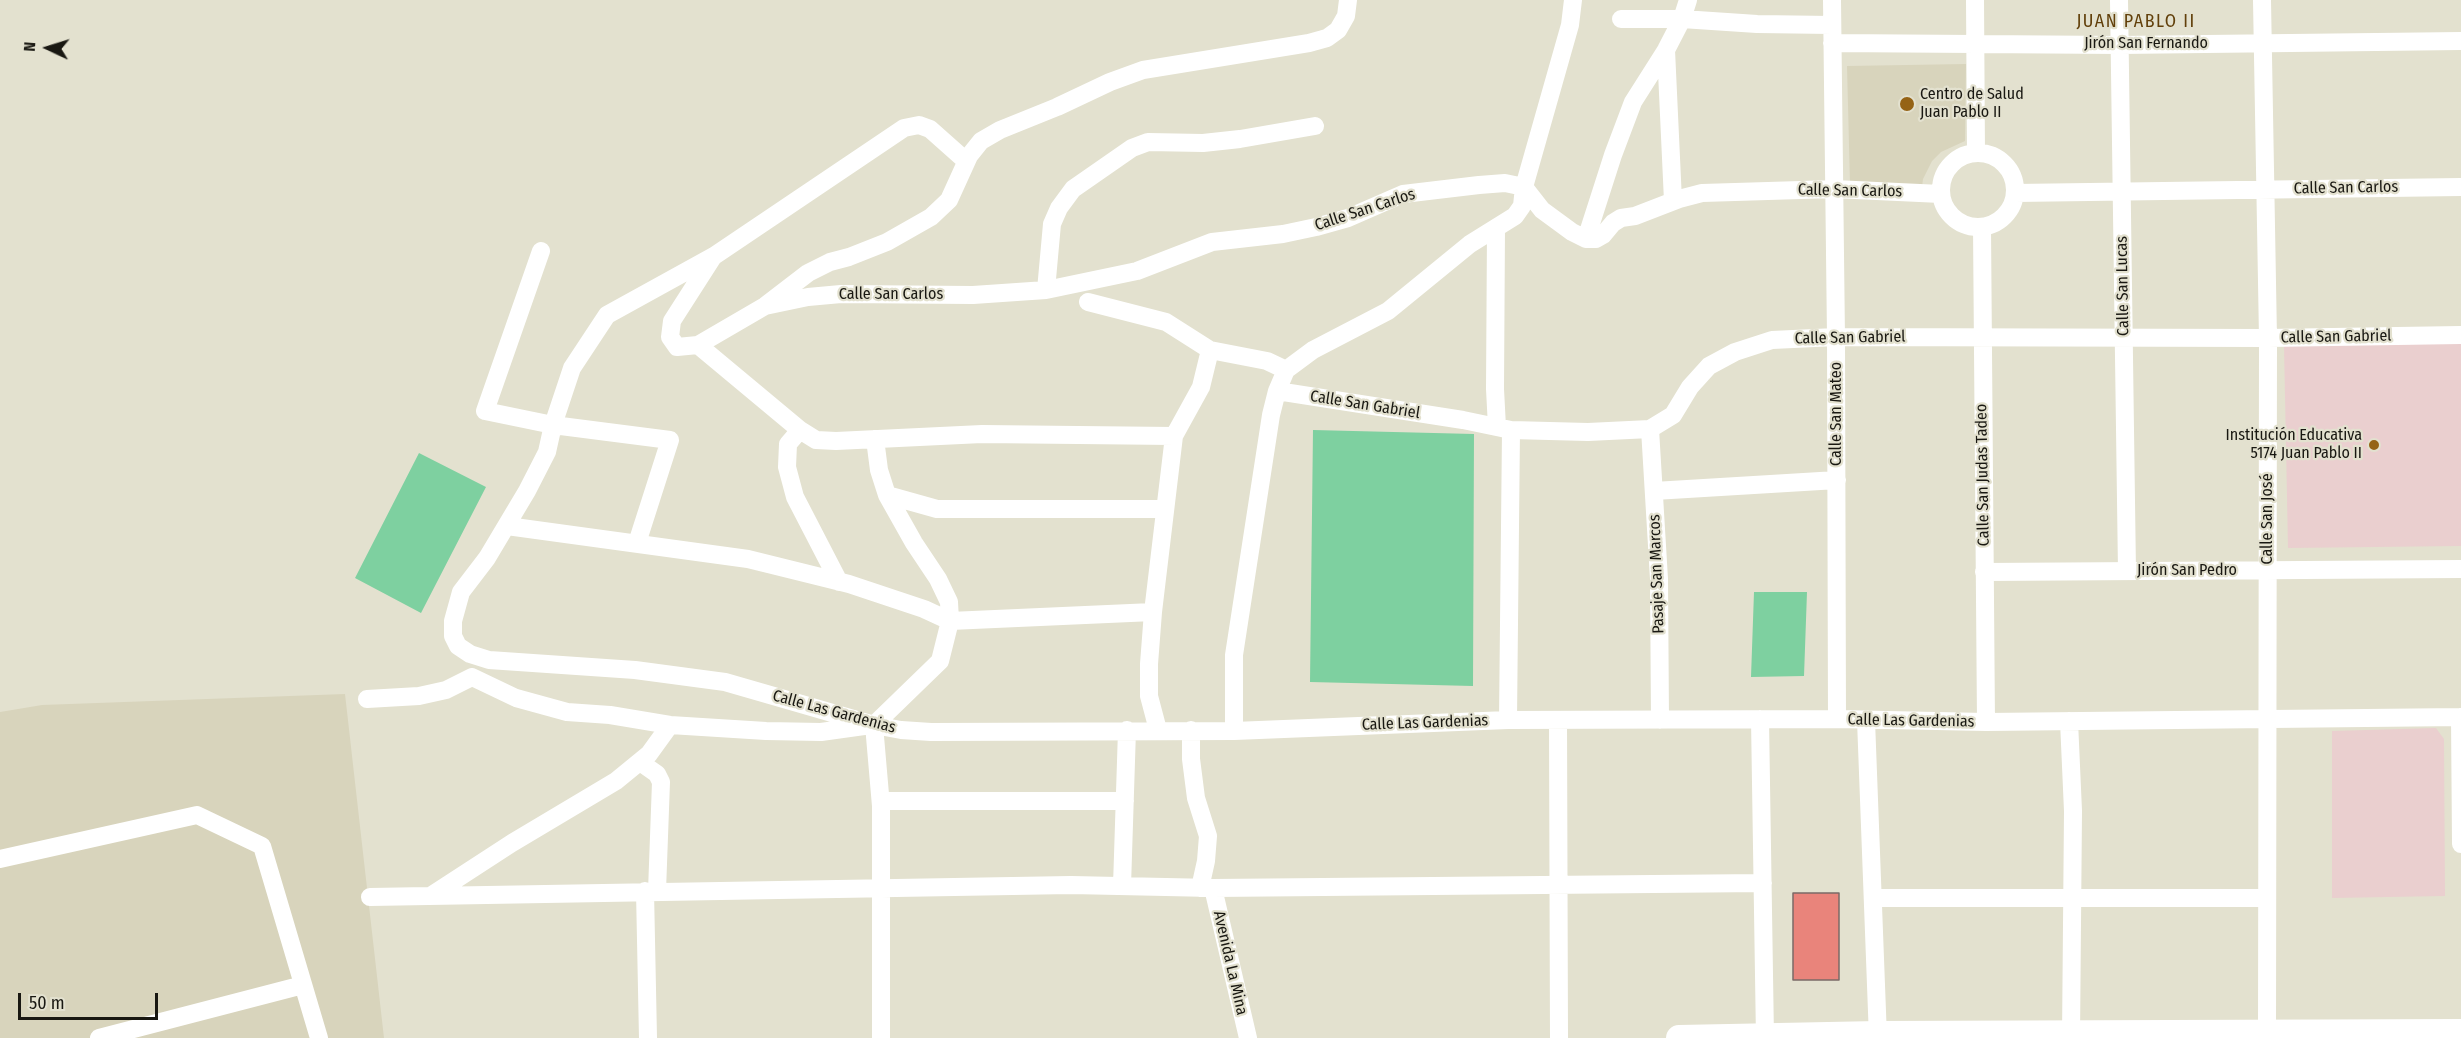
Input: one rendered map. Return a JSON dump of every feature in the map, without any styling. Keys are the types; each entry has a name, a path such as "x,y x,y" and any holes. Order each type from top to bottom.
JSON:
{"street":[{"path":"714,256 672,321 670,338 677,346 698,345 765,306 808,273 830,262 887,242 931,217 949,200 966,161 981,141 1000,130 1143,70 1309,43 1327,38 1338,30 1346,16 1348,0"},
{"path":"1234,731 1234,655 1271,416 1277,391 1286,370 1314,350 1388,311 1470,244 1515,216 1522,206 1524,187 1568,35 1573,0"},
{"path":"1524,187 1542,210 1572,232 1586,239 1612,155 1633,102 1666,50 1682,19 1688,0"},
{"name":"Calle San Mateo","path":"1832,0 1837,719"},
{"path":"1975,0 1976,152"},
{"name":"Calle San Lucas","path":"2119,0 2127,572"},
{"name":"Calle San José","path":"2262,0 2268,338 2267,1036"},
{"name":"Jirón San Fernando","path":"1621,19 1682,19 1757,24 1832,34 1975,44 2120,45 2461,41"},
{"path":"1666,50 1673,201"},
{"path":"472,677 470,654 458,646 453,636 453,621 461,592 507,526 547,452 553,425 572,368 606,315 714,256 904,128 919,125 930,129 966,161"},
{"path":"1046,290 1052,224 1059,208 1073,189 1132,148 1148,142 1203,143 1315,126"},
{"path":"1976,152 1989,154 2009,169 2014,181 2015,194 2012,206 1994,224 1982,227 1967,226 1954,219 1945,208 1941,194 1942,179 1949,165 1962,156 1976,152"},
{"name":"Calle San Carlos","path":"765,306 808,297 841,294 974,295 1046,290 1137,271 1212,242 1283,234 1316,227 1348,218 1403,194 1504,183 1524,187"},
{"name":"Calle San Carlos","path":"2015,194 2461,187"},
{"name":"Calle San Carlos","path":"1586,239 1596,239 1603,235 1613,223 1621,218 1635,216 1673,201 1702,193 1834,189 1941,194"},
{"name":"Calle San Judas Tadeo","path":"1982,227 1986,722"},
{"path":"1496,229 1495,389 1504,428 1508,720"},
{"path":"541,251 486,411 553,425 670,440 637,543"},
{"path":"1088,302 1166,322 1210,350 1267,362 1286,370"},
{"name":"Calle San Gabriel","path":"1277,391 1504,428 1588,432 1650,429 1673,415 1690,387 1709,366 1735,352 1772,340 1836,337 2268,338 2461,335"},
{"path":"698,345 800,430 816,440 982,434 1174,436"},
{"path":"1158,730 1149,696 1153,612 1174,436 1201,387 1210,350"},
{"name":"Pasaje San Marcos","path":"1650,429 1659,579 1660,720"},
{"path":"800,430 788,444 787,467 795,497 839,582"},
{"path":"472,677 516,698 567,712 610,715 670,725 821,732 874,725 940,661 950,621 949,602 942,586 887,495 879,471 875,438"},
{"path":"1654,490 1837,480"},
{"path":"887,495 937,509 1165,509"},
{"path":"507,526 748,559 892,598 950,621 1153,612"},
{"name":"Jirón San Pedro","path":"1984,573 2461,569"},
{"name":"Calle Las Gardenias","path":"470,654 489,660 635,670 725,682 874,725 931,732 1234,731 1508,720 1837,719 1986,722 2461,717"},
{"path":"367,699 419,696 446,690 472,677"},
{"path":"2461,717 2461,844"},
{"path":"1760,719 1765,1038"},
{"path":"1558,720 1559,1038"},
{"path":"1866,720 1875,898 1878,1036"},
{"path":"2069,721 2073,811 2071,1035"},
{"path":"431,896 512,843 616,781 649,754 670,725"},
{"path":"874,725 881,801 881,1038"},
{"path":"1122,886 1127,730"},
{"path":"1191,730 1191,759 1196,798 1208,836 1206,888"},
{"path":"640,762 657,774 661,782 651,891 648,1038"},
{"path":"881,801 1125,801"},
{"path":"0,859 197,815 262,846 319,1038"},
{"path":"370,897 1071,885 1206,888 1763,883"},
{"name":"Avenida La Mina","path":"1206,888 1248,1038"},
{"path":"1875,898 2267,898"},
{"path":"99,1038 303,985"},
{"path":"1679,1038 2267,1036 2461,1032"}],"shaded area":[{"name":"Centro de Salud Juan Pablo II","path":"1966,64 1965,141 1941,152 1932,161 1923,179 1922,187 1850,184 1847,66"},
{"name":"Institución Educativa 5174 Juan Pablo II","path":"2461,343 2461,546 2288,548 2284,345"},
{"path":"345,694 384,1038 0,1038 0,712 42,705"},
{"path":"2436,728 2444,739 2445,896 2332,898 2332,731"}],"green space":[{"path":"1313,430 1474,434 1473,686 1310,682"},
{"path":"419,453 486,487 421,613 355,578"},
{"path":"1754,592 1807,592 1804,676 1751,677"}],"building":[{"path":"1793,893 1839,893 1839,980 1793,980"}],"place":[{"name":"Centro de Salud Juan Pablo II","path":"1907,104"},
{"name":"Institución Educativa 5174 Juan Pablo II","path":"2374,445"}],"district":[{"name":"JUAN PABLO II","path":"2136,22"}]}
